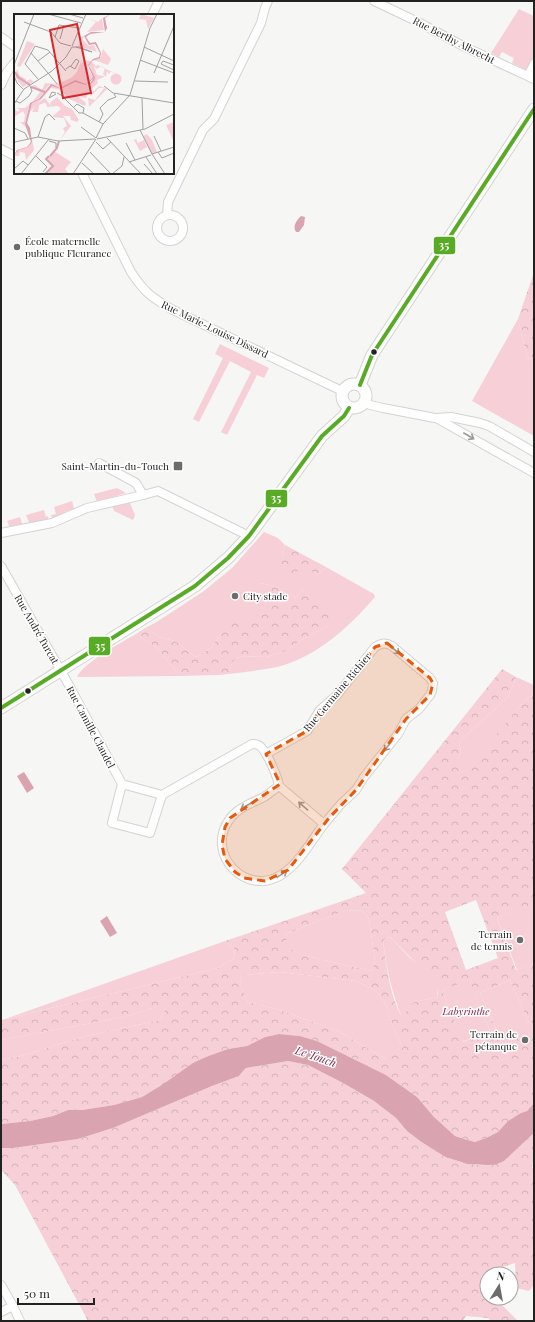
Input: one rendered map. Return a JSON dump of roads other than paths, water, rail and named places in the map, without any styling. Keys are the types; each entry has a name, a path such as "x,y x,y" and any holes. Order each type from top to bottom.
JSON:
{"street":[{"path":"152,14 159,1"},
{"path":"167,215 168,202 203,130 214,119 261,23 268,1"},
{"name":"Rue Berthy Albrecht","path":"374,1 420,23 465,48 531,78"},
{"path":"1,37 14,46"},
{"path":"1,85 7,72 14,63"},
{"path":"531,78 534,64"},
{"path":"360,385 372,355 534,109"},
{"path":"1,149 14,156"},
{"name":"Rue Marie-Louise Dissard","path":"82,174 131,272 140,286 151,297 173,310 279,360 342,392"},
{"path":"350,384 360,385 366,392 365,402 358,408 349,408 342,401 342,392 345,387 350,384"},
{"path":"365,402 370,405 383,408 435,418 451,418 489,426 534,452"},
{"path":"1,708 195,586 228,558 250,536 322,436 344,416 349,408"},
{"path":"435,418 534,473"},
{"path":"99,463 136,483 144,495"},
{"path":"1,534 52,523 87,508 158,491 250,536"},
{"name":"Rue André Turcat","path":"1,566 61,671"},
{"name":"Rue Germaine Richier","path":"266,754 307,731 320,710 337,695 375,647 382,643 387,643 392,646 430,678 433,683 430,696 419,709 406,719 398,734 364,777 356,790 341,804 324,824"},
{"name":"Rue Camille Claudel","path":"61,671 122,784"},
{"path":"162,795 122,784 112,823 150,833 162,795 252,744 260,746 266,754 279,786 324,824 296,861 282,875 265,881 255,881 244,878 236,872 229,865 223,853 222,845 225,827 236,812 265,796 279,786"},
{"path":"1,1285 20,1321"},
{"path":"1,1312 13,1306"}],"water":[{"path":"301,216 305,217 304,225 299,232 296,232 295,225"},
{"path":"24,772 34,788 27,793 17,776"},
{"path":"107,916 117,933 110,937 100,921"},
{"name":"Le Touch","path":"279,1034 300,1036 317,1041 386,1075 417,1097 434,1117 455,1136 475,1142 486,1138 498,1132 508,1121 527,1111 534,1103 534,1133 504,1161 489,1165 467,1164 446,1157 420,1141 407,1131 396,1118 374,1101 343,1083 308,1065 288,1061 246,1068 239,1076 113,1128 78,1139 13,1148 1,1148 1,1124 30,1121 53,1116 68,1110 82,1110 114,1105 142,1097 193,1063 206,1057 228,1049 247,1046 265,1037"}],"place":[{"name":"École maternelle publique Fleurance","path":"17,247"},
{"name":"Saint-Martin-du-Touch","path":"178,466"},
{"name":"City stade","path":"235,596"},
{"name":"Terrain de tennis","path":"520,940"},
{"name":"Terrain de pétanque","path":"525,1040"}],"park label":[{"name":"Labyrinthe","path":"466,1011"}]}
